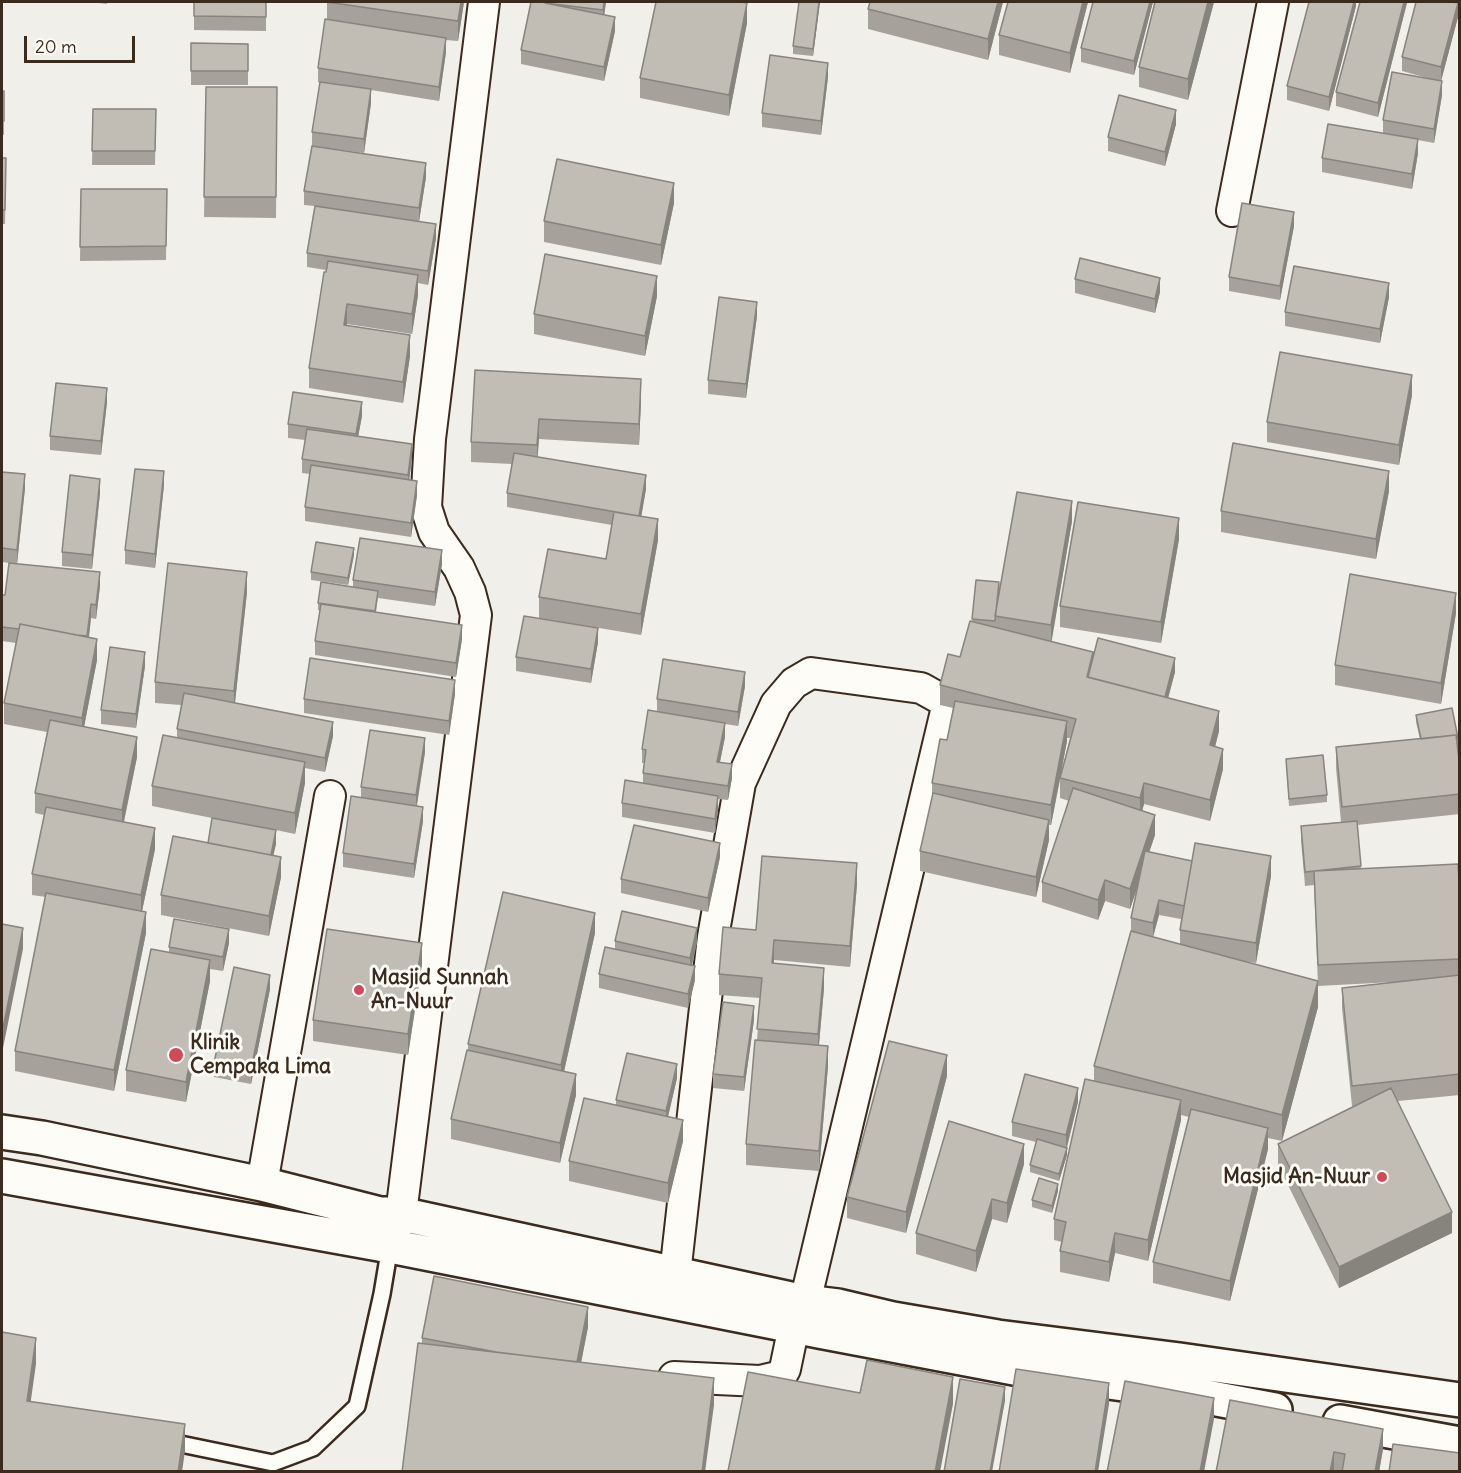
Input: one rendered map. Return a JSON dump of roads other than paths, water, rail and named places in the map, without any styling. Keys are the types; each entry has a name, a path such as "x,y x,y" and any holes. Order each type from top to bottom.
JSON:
{"highway":[{"path":"2,1132 42,1138 262,1184 380,1214 400,1215 675,1274 800,1314 1030,1371 1180,1392 1460,1444"},
{"path":"2,1176 390,1246 800,1314 837,1306 893,1319 998,1336 1460,1400"}],"street":[{"path":"390,1246 400,1215 476,615 463,576 434,532 426,507 430,439 484,2"},
{"path":"1232,211 1273,2"},
{"path":"646,1377 760,1381 781,1376 785,1369 948,703 921,688 811,673 794,682 776,704 740,783 713,937 675,1274"},
{"path":"262,1184 330,796"}],"lane":[{"path":"148,1437 273,1463 313,1448 357,1406 382,1294 390,1246"}],"place":[{"name":"Masjid Sunnah An-Nuur","path":"359,990"},
{"name":"Klinik Cempaka Lima","path":"176,1055"},
{"name":"Masjid An-Nuur","path":"1382,1177"}]}
